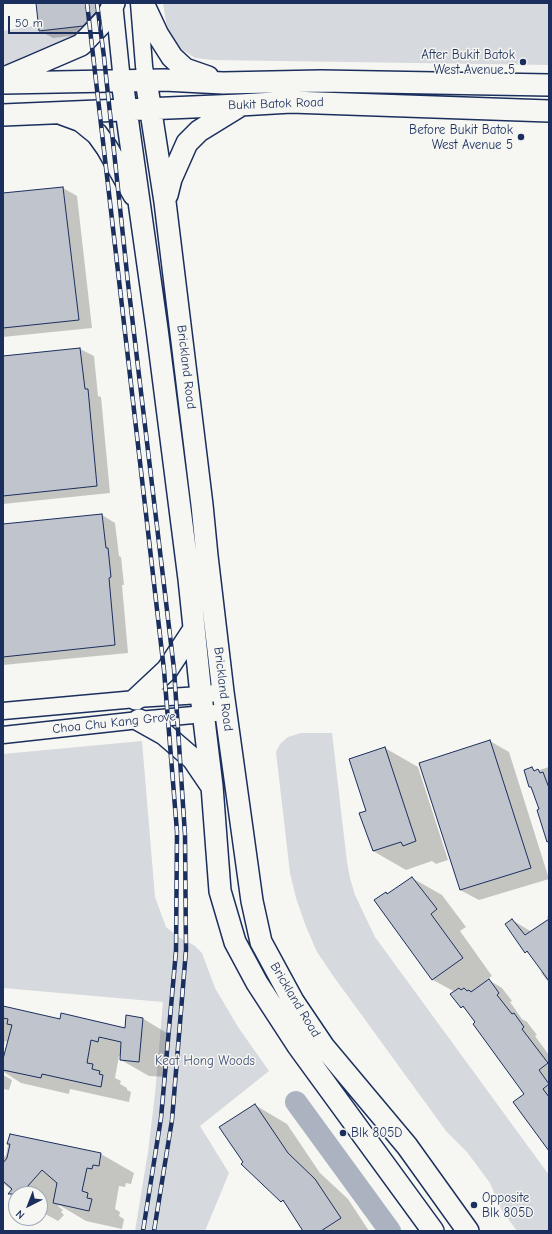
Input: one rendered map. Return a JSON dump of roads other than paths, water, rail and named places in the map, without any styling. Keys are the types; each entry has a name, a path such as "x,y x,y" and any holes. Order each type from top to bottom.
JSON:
{"main road":[{"path":"3,78 30,68 81,45 106,19 114,3"},
{"path":"143,3 158,36 172,57 185,69 223,83"},
{"name":"Bukit Batok Road","path":"3,83 146,80 223,83 320,81 549,85"},
{"name":"Brickland Road","path":"146,80 152,109 165,202 202,505 206,556 224,702 252,901 261,942 292,1001 324,1047 407,1146 468,1231"},
{"name":"Brickland Road","path":"122,81 158,329 188,571 212,786 220,891 235,942 258,983 298,1046 433,1231"},
{"name":"Bukit Batok Road","path":"3,115 291,102 549,111"},
{"path":"165,202 171,179 187,144 199,131 240,105"},
{"path":"58,113 81,121 97,134 140,204"},
{"path":"136,699 167,670 194,629"},
{"path":"139,720 164,734 193,759 212,786"}],"street":[{"path":"114,3 122,81"},
{"path":"139,3 146,80"},
{"name":"Choa Chu Kang Grove","path":"3,711 136,699 202,704"},
{"name":"Choa Chu Kang Grove","path":"3,735 139,720 202,704 224,702"}],"waterway":[{"path":"296,1102 390,1231"}],"railway":[{"path":"87,3 164,670 177,832 176,951 161,1118 143,1231"},
{"path":"97,3 128,283 174,669 185,835 186,950 172,1120 154,1231"}],"place":[{"name":"After Bukit Batok West Avenue 5","path":"523,62"},
{"name":"Before Bukit Batok West Avenue 5","path":"521,137"},
{"name":"Blk 805D","path":"343,1133"},
{"name":"Opposite Blk 805D","path":"474,1205"}],"park label":[{"name":"Keat Hong Woods","path":"205,1061"}]}
